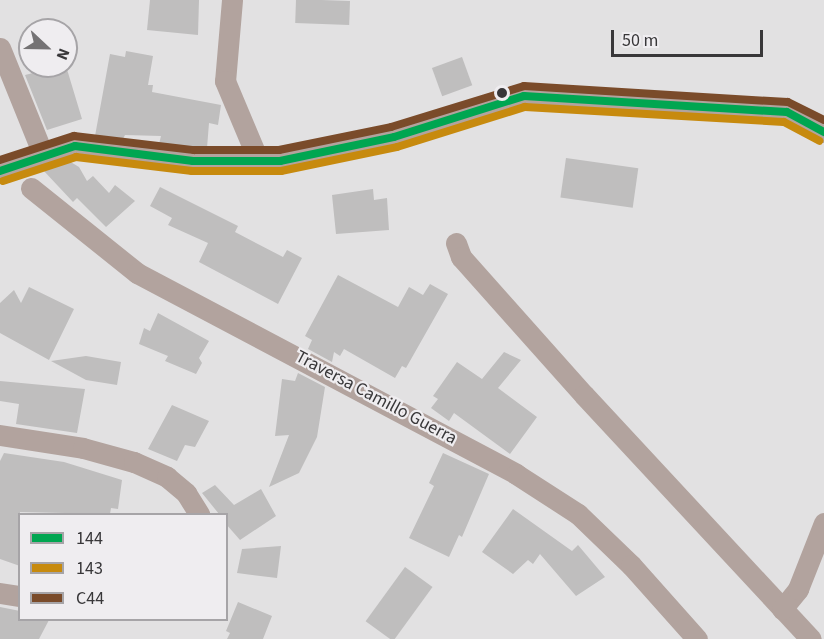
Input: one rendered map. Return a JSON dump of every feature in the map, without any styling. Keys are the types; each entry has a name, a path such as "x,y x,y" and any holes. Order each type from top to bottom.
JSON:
{"street":[{"path":"232,0 225,81 259,162"},
{"path":"0,48 44,157"},
{"path":"0,171 75,146 193,161 259,162 394,137 524,96 787,112 824,132"},
{"name":"Traversa Camillo Guerra","path":"31,188 137,273 516,474 578,514 631,565 697,639"},
{"path":"456,243 461,257 584,395 811,639"},
{"path":"0,435 83,448 134,462 167,477 186,493 198,513"},
{"path":"782,609 798,589 824,523"},
{"path":"0,593 18,596"}],"building":[{"path":"150,0 199,0 198,35 147,30"},
{"path":"296,0 350,1 349,25 295,23"},
{"path":"126,51 153,56 148,85 153,85 152,92 221,105 218,125 209,123 207,148 159,144 161,136 125,135 123,139 95,136 110,54 125,57"},
{"path":"462,57 472,85 442,96 432,68"},
{"path":"26,78 70,78 82,119 47,130"},
{"path":"566,158 638,168 633,208 560,198"},
{"path":"69,161 79,167 87,181 93,176 109,193 115,185 135,201 106,227 77,198 73,202 43,170"},
{"path":"160,187 238,226 235,232 283,257 287,250 302,258 278,304 199,262 208,243 168,225 172,218 150,206"},
{"path":"373,189 374,200 387,198 389,230 336,234 332,195"},
{"path":"338,275 398,307 409,287 423,295 430,284 448,294 406,368 402,366 395,378 344,349 340,356 334,352 332,362 308,349 312,340 305,336"},
{"path":"29,287 74,309 49,360 0,333 0,303 14,290 21,303"},
{"path":"158,313 209,341 199,358 202,363 196,374 165,361 168,356 139,344 144,328 150,331"},
{"path":"504,352 521,360 498,388 537,417 510,454 454,413 449,421 431,408 438,399 433,396 457,362 482,379"},
{"path":"86,356 121,362 117,385 86,380 51,361"},
{"path":"298,373 325,387 317,437 299,473 269,487 289,435 275,436 282,379 295,381"},
{"path":"0,381 85,389 77,433 16,424 19,404 0,401"},
{"path":"172,405 209,421 195,447 185,445 177,461 148,449"},
{"path":"4,453 64,462 122,480 118,509 111,508 110,513 20,512 18,513 18,565 0,559 0,461"},
{"path":"443,453 489,474 462,537 459,535 449,557 409,538 434,486 429,483"},
{"path":"215,485 234,505 261,489 276,516 240,540 228,526 228,513 218,513 202,493"},
{"path":"513,509 572,551 578,545 605,577 576,596 540,554 533,564 528,560 513,574 482,552"},
{"path":"281,546 277,578 237,573 242,549"},
{"path":"405,567 433,587 395,639 390,639 366,621"},
{"path":"238,602 272,616 263,639 227,639 230,633 226,631"},
{"path":"0,607 18,611 18,621 48,621 39,639 0,639"}],"transit line":[{"name":"C44","path":"0,160 74,136 194,150 279,150 391,127 524,86 788,102 824,120"},
{"name":"144","path":"0,171 75,146 193,161 280,161 394,137 524,96 787,112 824,132"},
{"name":"143","path":"3,181 76,157 192,171 281,171 397,147 525,107 784,122 819,141"}]}
